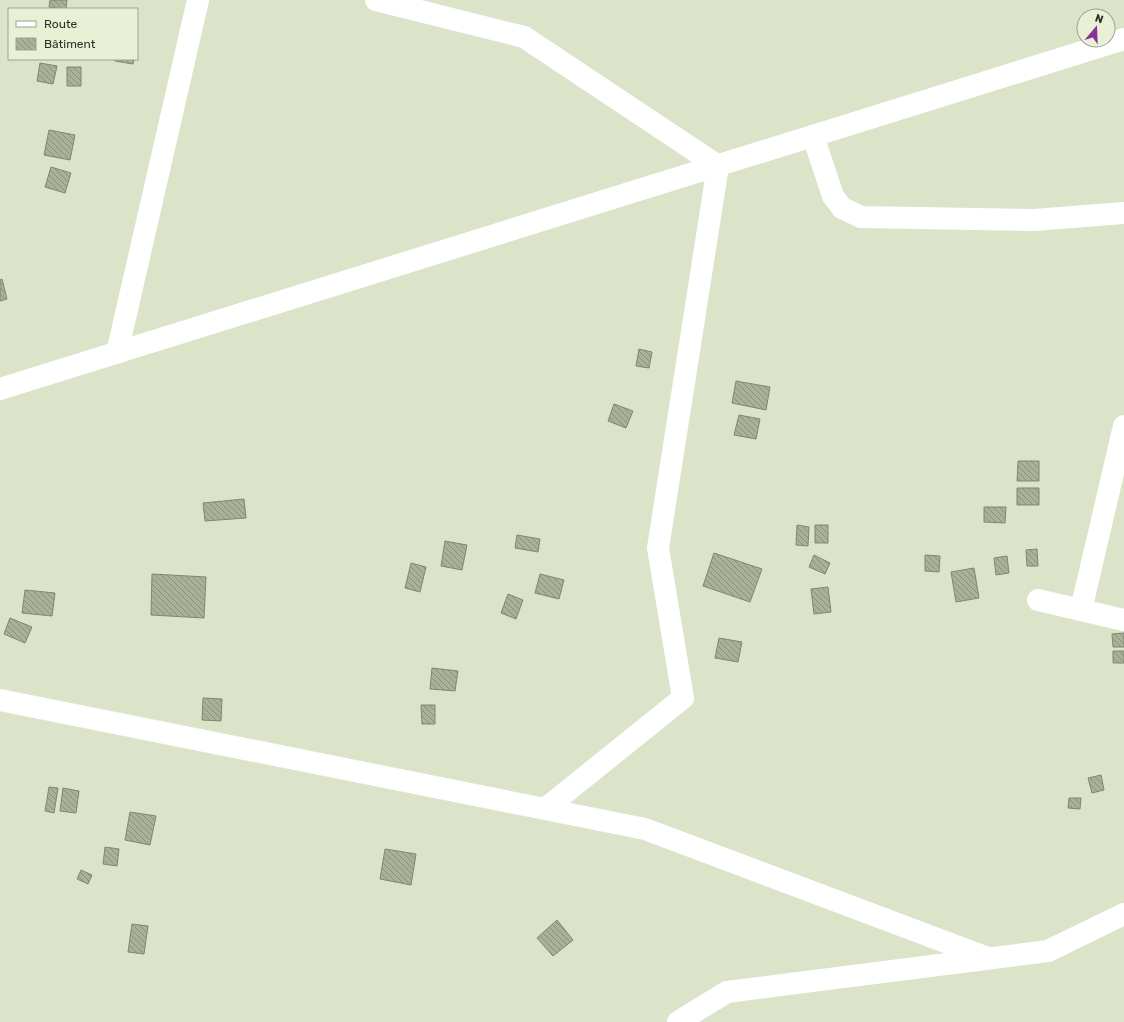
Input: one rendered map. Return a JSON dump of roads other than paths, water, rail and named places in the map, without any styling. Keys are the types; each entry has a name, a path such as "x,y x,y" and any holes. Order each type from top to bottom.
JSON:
{"street":[{"path":"117,353 198,0"},
{"path":"376,0 524,37 718,166"},
{"path":"0,389 1124,39"},
{"path":"813,136 833,196 842,208 861,217 1034,220 1124,213"},
{"path":"545,809 683,698 658,548 718,166"},
{"path":"1081,610 1124,426"},
{"path":"1038,600 1124,620"},
{"path":"0,700 645,829 988,958"},
{"path":"678,1022 727,992 1048,951 1124,914"}]}
